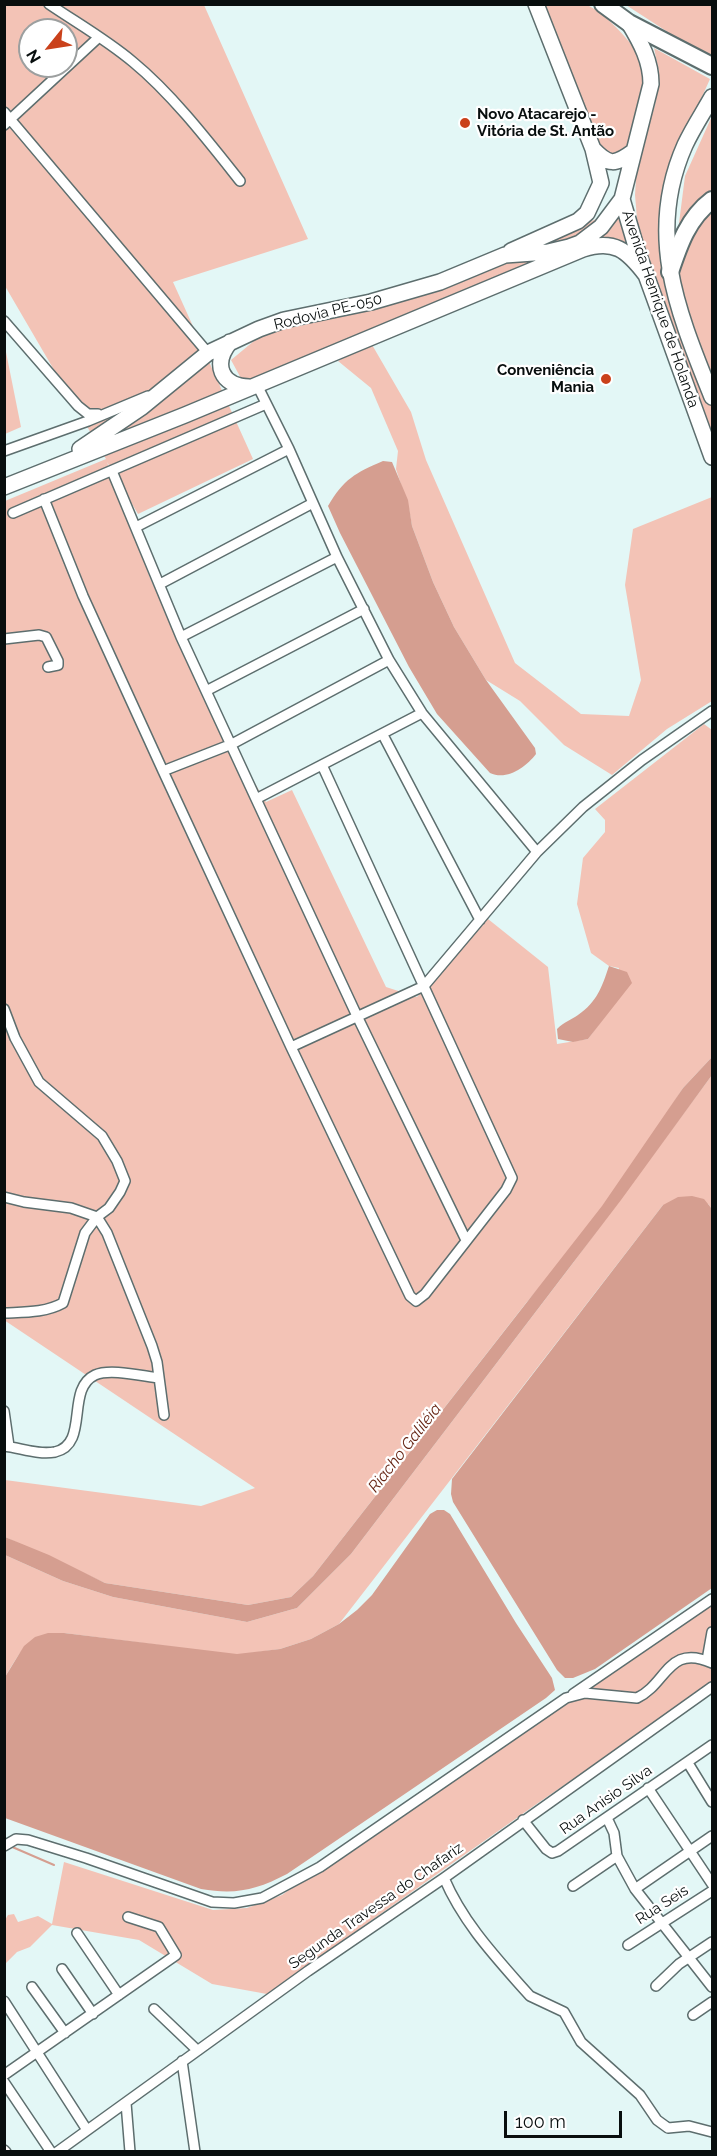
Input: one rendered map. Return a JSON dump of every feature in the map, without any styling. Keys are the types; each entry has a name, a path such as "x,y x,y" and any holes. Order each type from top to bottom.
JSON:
{"highway":[{"path":"603,4 629,23 712,66"},
{"path":"670,272 678,247 689,225 712,200"}],"main road":[{"path":"505,255 578,221 587,213 601,183 593,149 536,4"},
{"name":"Avenida Henrique de Holanda","path":"629,23 644,48 651,72 649,95 622,199 646,275 712,457"},
{"name":"Avenida Henrique de Holanda","path":"712,97 684,147 672,186 666,235 674,294 712,397"},
{"path":"593,149 609,162 623,159 634,151"},
{"name":"Rodovia PE-050","path":"50,469 110,430 208,353 230,342 284,320 371,302 440,282 505,255 549,252 580,243 601,227 622,199"},
{"name":"Rodovia PE-050","path":"4,487 582,249 609,244 629,257 646,275"},
{"path":"230,342 223,351 220,362 222,372 238,387 253,386"}],"street":[{"path":"49,4 133,62 152,80 240,182"},
{"path":"99,38 7,119 208,353"},
{"path":"4,321 78,406 88,414 104,415"},
{"path":"253,386 266,404 289,449 337,556 388,660 422,713 537,852"},
{"path":"4,451 104,415 159,392"},
{"path":"13,513 266,404"},
{"path":"136,527 289,449"},
{"path":"112,471 181,637 256,800 357,1016 466,1240"},
{"path":"44,499 83,596 291,1047 413,1299 418,1300 506,1190 512,1178 322,765"},
{"path":"160,584 313,503"},
{"path":"181,637 337,556"},
{"path":"206,691 364,609"},
{"path":"4,639 39,634 46,637 58,662 48,668"},
{"path":"163,771 232,744 388,660"},
{"path":"291,1047 424,986 537,852 583,807 634,766 712,711"},
{"path":"256,800 422,713"},
{"path":"382,735 480,920"},
{"path":"4,1009 15,1038 39,1082 102,1136 124,1176 120,1192 109,1208 97,1217 83,1238 63,1303 54,1308 4,1313"},
{"path":"4,1197 17,1201 71,1208 97,1217 106,1233 149,1336 157,1362 164,1415"},
{"path":"4,1411 7,1446 50,1453 64,1449 72,1441 82,1388 94,1375 107,1372 159,1378"},
{"path":"8,1844 21,1839 37,1843 212,1902 234,1903 262,1898 320,1867 712,1599"},
{"path":"566,1698 585,1693 637,1698 649,1690 673,1663 689,1657 710,1661 712,1632"},
{"name":"Segunda Travessa do Chafariz","path":"57,2151 712,1687"},
{"name":"Rua Anisio Silva","path":"523,1820 546,1849 554,1853 712,1746"},
{"path":"688,1762 712,1802"},
{"path":"648,1788 712,1884"},
{"path":"607,1818 614,1833 617,1856 635,1889 712,1988"},
{"path":"635,1889 712,1836"},
{"path":"573,1886 617,1856"},
{"path":"444,1878 467,1922 513,1978 530,1996 564,2012 581,2042 640,2095 657,2120 668,2128 689,2126 712,2132"},
{"name":"Rua Seis","path":"628,1945 712,1890"},
{"path":"4,2075 176,1956 159,1927 128,1917"},
{"path":"77,1933 119,1995"},
{"path":"656,1986 689,1957 712,1942"},
{"path":"62,1969 93,2014"},
{"path":"32,1987 65,2033"},
{"path":"4,2001 87,2130"},
{"path":"693,2015 712,2002"},
{"path":"154,2009 197,2050"},
{"path":"183,2061 195,2151"},
{"path":"4,2082 51,2151"},
{"path":"126,2103 130,2151"}],"shaded area":[{"path":"577,4 594,8 621,32 643,61 647,68 631,147 617,154 602,152 544,5"},
{"path":"5,5 204,5 308,239 173,282 253,459 138,514 107,462 150,578 207,702 266,802 292,790 386,987 417,997 488,919 548,967 557,1044 588,1039 605,1016 619,968 609,966 591,953 577,904 583,858 605,832 605,820 595,809 704,724 712,730 712,1057 683,1088 603,1213 526,1303 313,1576 291,1597 248,1605 105,1583 5,1537 5,1480 201,1506 255,1488 4,1320 5,501 106,459 5,286"},
{"path":"626,5 712,5 712,57 708,58"},
{"path":"654,48 710,79 674,159 661,218 675,311 712,405 712,433 655,285 638,230 635,195 637,163 655,105 659,72"},
{"path":"712,116 712,197 677,239 685,176"},
{"path":"712,201 712,384 670,272"},
{"path":"619,204 636,257 590,242 243,382 231,360 266,331 456,282 614,211"},
{"path":"371,343 411,412 426,460 515,663 581,714 629,716 641,680 625,585 633,529 712,497 712,701 667,729 612,775 564,745 520,701 486,680 454,627 433,582 412,526 396,469 398,451 371,388 338,361"},
{"path":"5,347 21,427 4,434"},
{"path":"383,461 392,462 408,500 412,526 433,582 454,627 486,680 535,748 536,754 527,764 509,774 490,773 437,714 409,667 328,506 339,489 351,478"},
{"path":"609,966 627,972 632,983 588,1039 573,1042 558,1039 557,1029 584,1010 594,999"},
{"path":"712,1057 712,1075 621,1200 351,1554 297,1608 247,1622 113,1597 63,1581 5,1555 5,1537 49,1555 105,1583 248,1605 291,1597 313,1576 602,1206 683,1088"},
{"path":"712,1075 712,1209 708,1204 663,1205 339,1624 311,1639 280,1649 237,1655 64,1633 52,1634 42,1636 27,1645 5,1677 5,1555 63,1581 113,1597 247,1622 297,1608 351,1554 573,1263"},
{"path":"692,1196 704,1199 712,1209 712,1588 595,1669 573,1678 565,1678 557,1670 453,1502 452,1479 663,1205 678,1197"},
{"path":"437,1510 444,1510 450,1514 552,1678 555,1690 546,1698 287,1874 246,1890 201,1889 5,1818 5,1677 24,1646 35,1637 48,1633 64,1633 237,1654 280,1649 311,1639 339,1624 357,1610 372,1595 430,1514"},
{"path":"712,1600 712,1684 538,1803 267,1994 212,1984 139,1940 52,1925 30,1947 17,1952 5,1964 5,1920 8,1915 14,1914 18,1922 38,1916 52,1924 64,1862 213,1910 247,1908 282,1895 353,1844"}],"waterway":[{"path":"10,1846 54,1865"}],"place":[{"name":"Novo Atacarejo - Vitória de St. Antão","path":"465,123"},
{"name":"Conveniência Mania","path":"606,379"}],"water label":[{"name":"Riacho Galiléia","path":"405,1448"}]}
